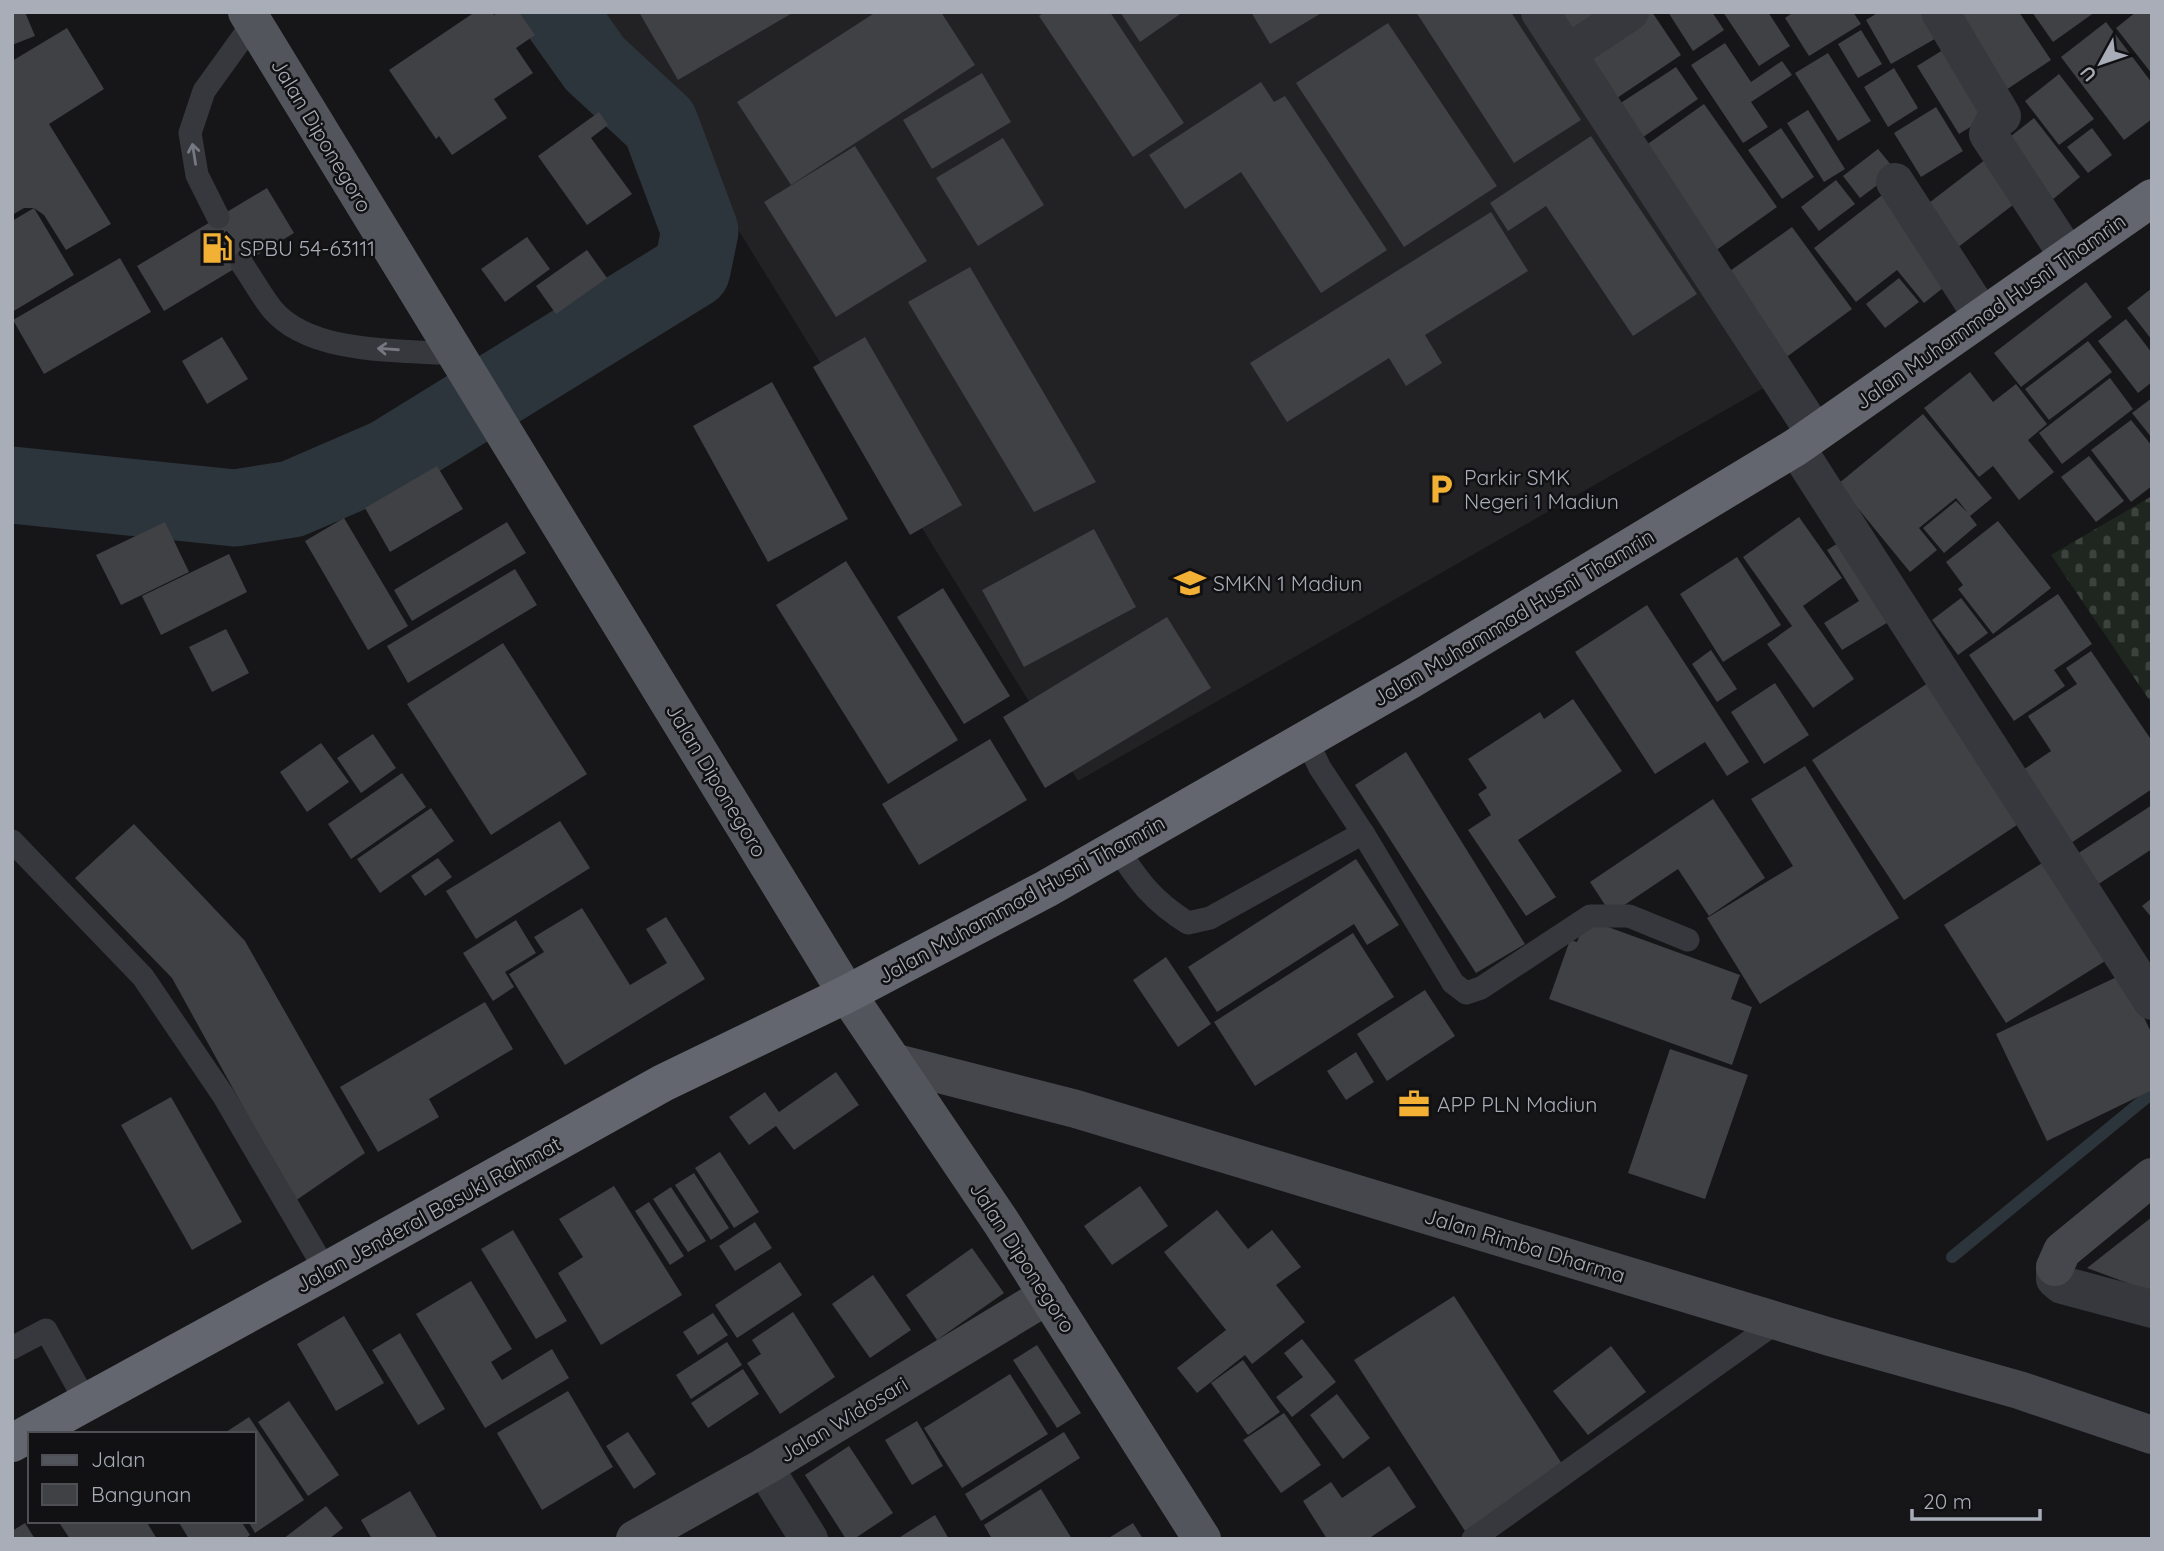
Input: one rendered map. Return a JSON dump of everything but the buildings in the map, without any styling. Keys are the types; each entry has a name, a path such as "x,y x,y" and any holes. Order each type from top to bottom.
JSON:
{"highway":[{"name":"Jalan Muhammad Husni Thamrin","path":"847,994 1046,889 1421,673 1806,440 2152,198"},
{"name":"Jalan Jenderal Basuki Rahmat","path":"32,1432 663,1083 847,994"},
{"name":"Jalan Jenderal Basuki Rahmat","path":"12,1443 28,1434"}],"main road":[{"name":"Jalan Diponegoro","path":"250,18 847,994 1048,1295 1202,1539"},
{"name":"Jalan Rimba Dharma","path":"895,1063 1076,1109 1778,1321 2019,1390 2152,1435"},
{"path":"2055,1267 2062,1251 2152,1177"},
{"name":"Jalan Widosari","path":"635,1539 764,1467 1048,1295"}],"street":[{"path":"1540,12 2152,1001"},
{"path":"1567,54 1630,12"},
{"path":"1940,12 2002,116 1994,122 1988,134 2068,257"},
{"path":"1895,182 1982,316"},
{"path":"2055,1267 2055,1279 2062,1285 2152,1309"},
{"path":"764,1467 809,1539"}],"lane":[{"path":"218,217 197,174 190,133 204,91 250,18"},
{"path":"242,264 273,311 301,332 335,345 457,356"},
{"path":"1306,739 1320,768 1363,833 1453,983 1466,993 1481,988 1590,916 1629,916 1688,940"},
{"path":"1117,848 1142,887 1168,911 1188,923 1210,918 1363,833"},
{"path":"12,841 143,977 223,1096 326,1271"},
{"path":"1473,1539 1778,1321"},
{"path":"12,1348 46,1330 86,1402"}],"shaded area":[{"name":"SMKN 1 Madiun","path":"604,12 1525,12 1769,385 1078,781"}],"green space":[{"path":"2152,496 2152,704 2051,555"}],"waterway":[{"path":"12,485 235,508 292,499 389,457 692,270 700,231 660,124 595,64 558,12"},
{"path":"1952,1257 2152,1093"}],"place":[{"name":"SPBU 54-63111","path":"217,248"},
{"name":"Parkir SMK Negeri 1 Madiun","path":"1441,489"},
{"name":"SMKN 1 Madiun","path":"1190,583"},
{"name":"APP PLN Madiun","path":"1414,1104"}]}
